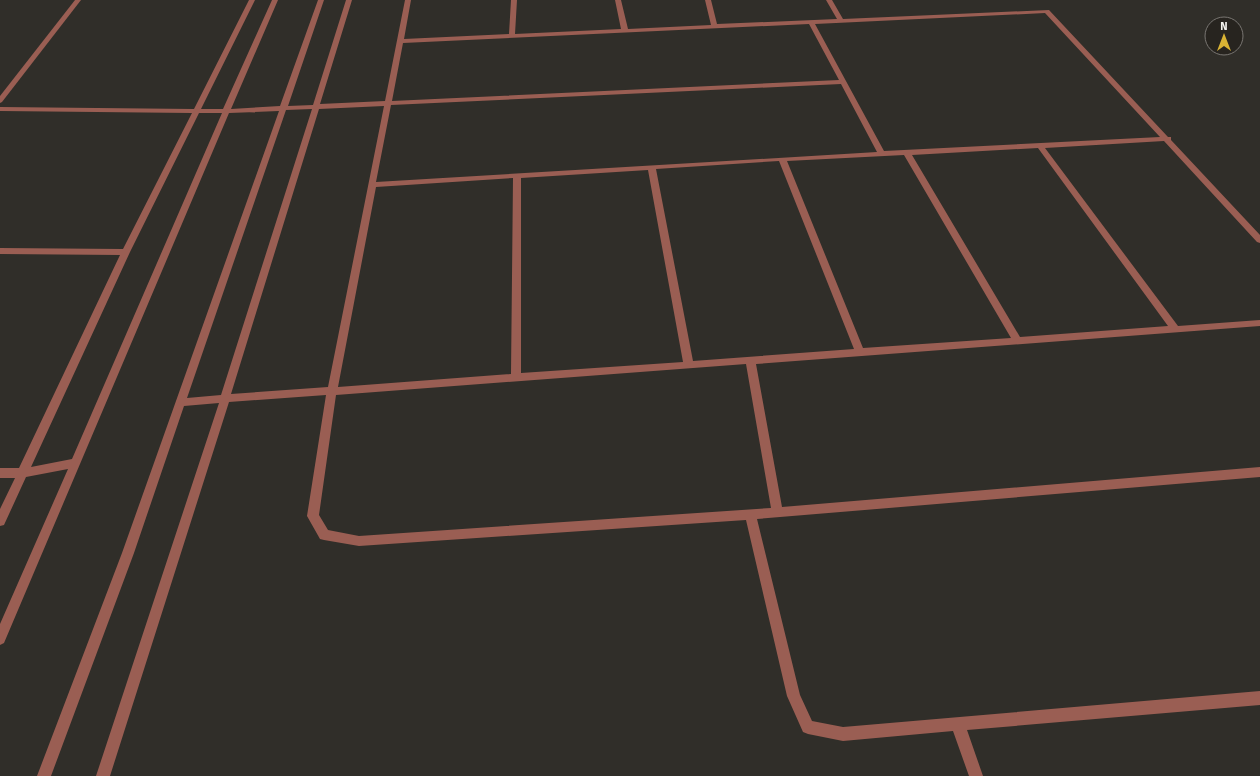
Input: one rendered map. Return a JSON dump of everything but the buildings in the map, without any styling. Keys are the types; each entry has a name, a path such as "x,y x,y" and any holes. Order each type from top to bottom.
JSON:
{"street":[{"path":"0,101 78,0"},
{"path":"0,521 24,473 126,252 252,0"},
{"path":"0,639 275,0"},
{"path":"44,776 128,553 321,0"},
{"path":"103,776 225,399 349,0"},
{"path":"408,0 332,391 313,516 324,536 359,541 750,515 1260,472"},
{"path":"512,36 514,0"},
{"path":"618,0 625,31"},
{"path":"708,0 715,27"},
{"path":"829,0 841,21"},
{"path":"400,41 1047,11 1168,139 1260,240"},
{"path":"812,22 882,154"},
{"path":"0,109 226,111 844,82"},
{"path":"372,185 782,159 1168,139"},
{"path":"1040,146 1175,329"},
{"path":"907,153 1018,341"},
{"path":"782,159 860,352"},
{"path":"652,168 689,365"},
{"path":"516,378 517,175"},
{"path":"0,251 126,252"},
{"path":"180,402 1260,323"},
{"path":"750,360 777,512"},
{"path":"0,473 24,473 76,463"},
{"path":"750,515 794,696 808,727 843,734 1260,698"},
{"path":"958,725 976,776"}]}
